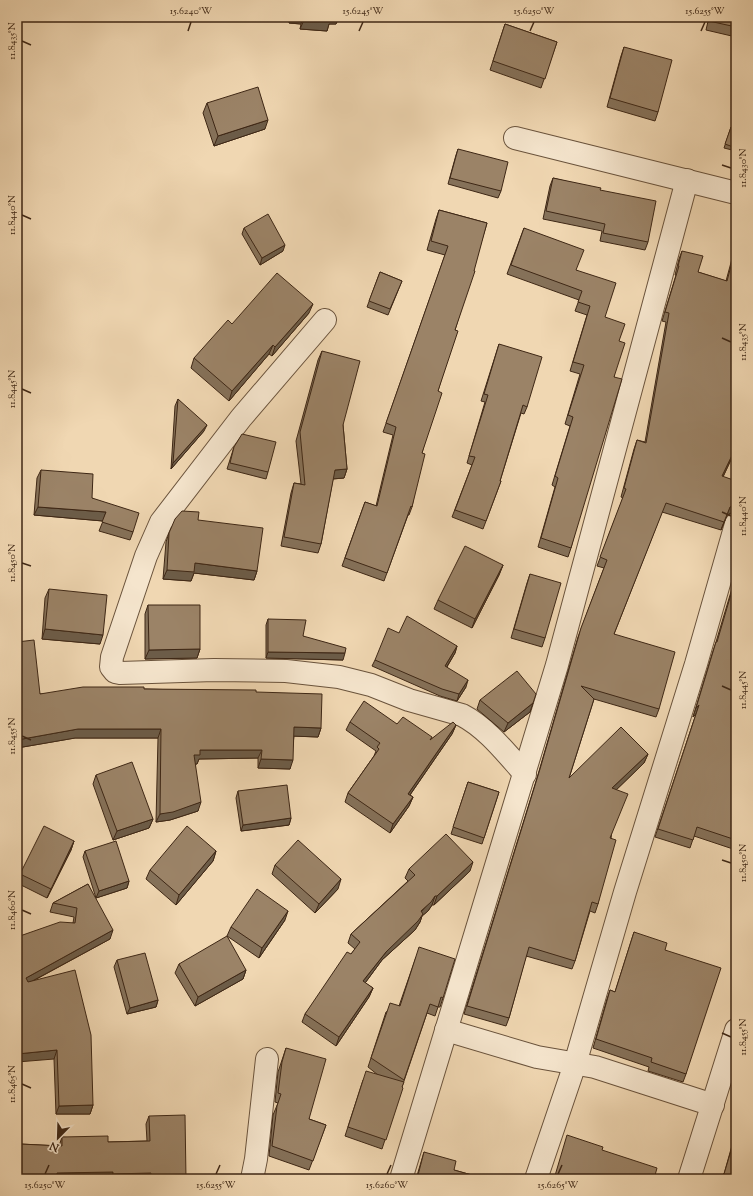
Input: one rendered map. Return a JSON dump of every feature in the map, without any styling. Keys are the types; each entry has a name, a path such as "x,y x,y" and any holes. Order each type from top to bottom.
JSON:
{"street":[{"path":"515,138 736,193"},
{"path":"400,1179 525,774 557,665 687,180"},
{"path":"325,320 241,418 161,522 146,556 112,657 111,666 115,672 120,673 214,670 286,671 346,678 371,685 409,700 462,715 469,719 501,748 525,774"},
{"path":"536,1179 575,1064 696,664 736,524"},
{"path":"446,1030 537,1057 595,1067 713,1105"},
{"path":"689,1179 736,1030"},
{"path":"252,1179 256,1158 267,1059"}],"building":[{"path":"304,17 330,17 330,21 304,20"},
{"path":"710,17 736,17 736,27 709,21"},
{"path":"505,24 557,42 545,79 493,61"},
{"path":"624,47 672,60 658,112 610,98"},
{"path":"258,87 268,120 218,136 207,103"},
{"path":"731,127 736,129 736,148 725,144"},
{"path":"458,149 508,162 501,191 450,178"},
{"path":"553,178 601,188 600,190 656,201 648,242 603,233 605,224 546,211"},
{"path":"439,210 487,223 475,271 455,330 458,331 438,391 442,393 422,453 425,454 412,507 411,506 387,573 345,558 365,502 377,506 396,427 386,423 448,246 431,241"},
{"path":"268,214 285,245 262,258 244,228"},
{"path":"524,228 584,250 576,270 616,283 605,317 625,324 619,341 625,343 614,377 622,379 571,548 541,538 558,478 555,476 573,417 568,415 584,365 573,362 590,306 578,302 582,291 511,265"},
{"path":"736,247 736,447 722,476 736,481 736,503 730,507 724,522 666,503 614,634 675,652 659,709 581,686 594,699 569,778 621,727 648,754 612,788 628,794 610,838 616,840 598,904 592,902 575,961 529,947 509,1018 467,1006 540,769 581,628 607,560 600,557 626,489 624,488 637,440 646,443 669,313 665,312 682,251 703,256 698,272 727,281"},
{"path":"380,272 402,281 390,309 369,301"},
{"path":"277,273 313,304 275,347 273,345 232,391 194,358 228,320 232,324"},
{"path":"499,344 542,357 527,407 523,405 501,481 486,521 455,510 475,457 469,456 488,395 484,394"},
{"path":"322,351 360,361 343,425 347,469 335,470 321,544 284,537 294,483 305,485 300,432"},
{"path":"178,399 207,425 173,463"},
{"path":"242,434 276,442 268,472 230,463 234,447"},
{"path":"41,470 93,474 92,498 139,513 133,532 102,522 106,512 38,507"},
{"path":"182,511 199,512 198,520 263,528 257,571 195,563 194,572 167,570 169,533 175,519"},
{"path":"465,546 503,565 475,619 438,600"},
{"path":"530,574 561,583 545,638 514,629"},
{"path":"736,577 736,840 697,827 693,840 658,829 699,705 696,708"},
{"path":"49,589 107,595 103,635 45,629"},
{"path":"148,605 200,605 200,649 149,650"},
{"path":"407,616 457,646 445,666 468,680 459,694 442,689 375,660 388,628 399,633"},
{"path":"268,619 306,620 303,636 346,648 345,653 268,652"},
{"path":"34,640 40,694 83,687 144,687 144,689 256,690 256,692 322,694 321,728 294,727 293,760 261,759 262,750 200,750 200,755 194,755 201,802 173,812 160,814 161,729 78,729 17,740 17,642"},
{"path":"517,671 536,694 533,703 508,723 480,700"},
{"path":"364,701 397,724 403,717 432,737 430,740 453,722 456,725 408,794 413,797 393,824 348,793 379,749 377,747 380,743 350,722"},
{"path":"132,762 153,819 117,831 96,775"},
{"path":"17,782 20,783 17,791"},
{"path":"468,782 499,792 484,838 453,827"},
{"path":"287,785 291,818 243,825 238,791"},
{"path":"44,826 74,841 51,889 20,874"},
{"path":"187,826 216,851 179,895 150,870"},
{"path":"446,834 473,862 437,896 435,896 421,911 423,914 418,921 386,952 363,981 373,988 339,1037 305,1014 347,952 351,954 360,942 351,934 415,875 409,869"},
{"path":"298,840 341,879 319,904 275,865"},
{"path":"116,841 129,881 99,891 85,851"},
{"path":"88,884 113,930 26,978 28,982 75,970 91,1035 93,1105 59,1106 57,1050 17,1054 17,937 60,922 75,923 77,908 53,903"},
{"path":"257,889 288,911 262,948 231,927"},
{"path":"634,932 667,943 665,950 721,968 686,1074 651,1062 652,1058 596,1039 610,990 615,992"},
{"path":"227,936 246,970 198,997 179,964"},
{"path":"419,947 455,959 443,998 441,997 438,1007 430,1004 404,1080 371,1058 390,1003 400,1006"},
{"path":"145,953 158,1000 130,1008 117,960"},
{"path":"286,1048 326,1059 309,1119 326,1125 313,1161 272,1146 277,1106 281,1094 278,1093 282,1062"},
{"path":"366,1071 404,1082 386,1140 348,1127"},
{"path":"185,1115 186,1179 151,1179 151,1173 113,1174 113,1172 57,1173 57,1179 18,1179 20,1144 62,1146 62,1137 108,1136 108,1142 150,1141 149,1116"},
{"path":"736,1134 736,1179 721,1179 724,1174"},
{"path":"567,1135 603,1147 602,1150 657,1168 654,1179 554,1179"},
{"path":"424,1152 456,1161 454,1170 486,1179 417,1179"}]}
